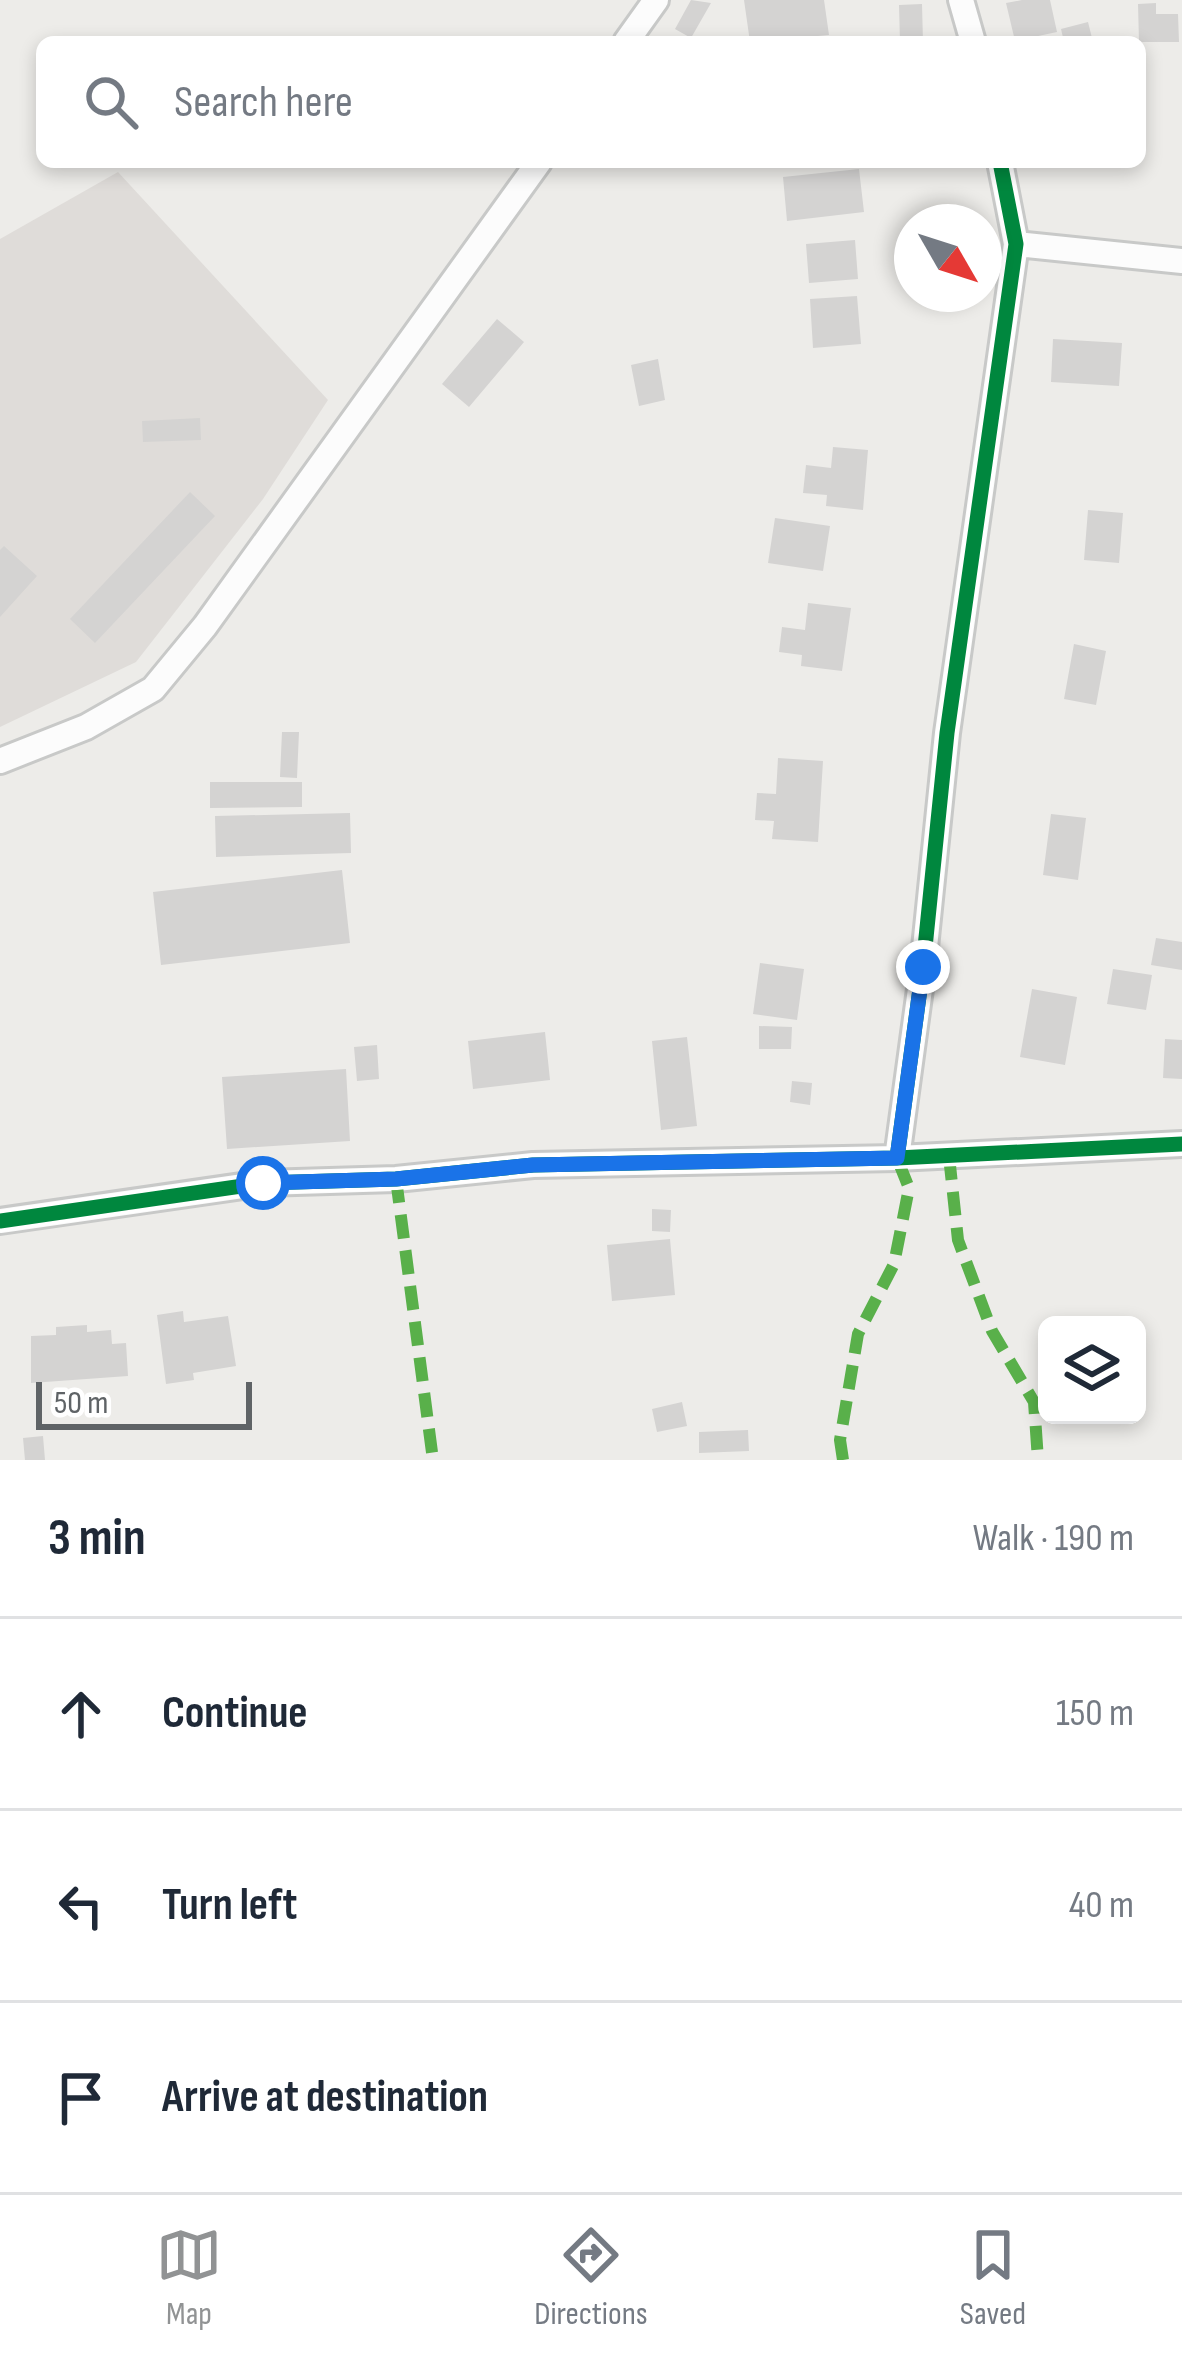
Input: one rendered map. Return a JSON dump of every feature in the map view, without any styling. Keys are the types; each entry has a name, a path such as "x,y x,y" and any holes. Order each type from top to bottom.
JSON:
{"street":[{"path":"630,36 656,0"},
{"path":"961,0 971,36"},
{"path":"0,761 86,727 153,689 205,626 535,168"},
{"path":"897,1158 947,733 1016,244 1001,168"},
{"path":"1016,244 1182,261"},
{"path":"0,1221 263,1183 396,1179 533,1165 897,1158 1182,1144"}],"shaded area":[{"path":"118,172 328,400 263,499 136,662 0,727 0,239"}],"building":[{"path":"691,0 711,3 692,36 675,29"},
{"path":"744,0 824,0 829,35 749,36"},
{"path":"1050,0 1057,32 1014,36 1006,3"},
{"path":"1156,3 1156,14 1178,14 1179,42 1146,42 1146,36 1139,36 1138,4"},
{"path":"922,4 923,36 900,36 899,5"},
{"path":"1088,22 1092,36 1063,36 1061,29"},
{"path":"859,169 864,212 787,221 783,177"},
{"path":"855,240 858,279 809,283 806,244"},
{"path":"857,296 861,344 813,348 810,299"},
{"path":"497,319 524,342 469,407 442,384"},
{"path":"1053,339 1122,343 1119,386 1051,382"},
{"path":"658,359 665,400 639,406 631,365"},
{"path":"200,418 201,440 143,442 142,421"},
{"path":"833,447 868,450 863,510 826,506 827,495 803,493 806,465 831,468"},
{"path":"190,492 215,516 95,643 70,619"},
{"path":"1088,510 1123,513 1119,563 1084,560"},
{"path":"775,518 830,526 823,571 768,563"},
{"path":"4,546 37,576 0,617 0,550"},
{"path":"808,603 851,608 842,671 801,666 802,655 779,652 782,627 805,630"},
{"path":"1074,644 1106,651 1096,705 1064,699"},
{"path":"282,732 299,732 297,778 280,777"},
{"path":"778,758 823,761 818,842 772,839 774,821 755,820 757,793 776,794"},
{"path":"210,782 302,782 302,807 210,808"},
{"path":"350,813 351,853 216,857 215,816"},
{"path":"1051,814 1086,818 1078,880 1043,875"},
{"path":"342,870 350,943 161,965 153,892"},
{"path":"1156,938 1182,942 1182,970 1151,965"},
{"path":"760,963 804,969 797,1020 753,1014"},
{"path":"1113,969 1152,975 1146,1010 1107,1004"},
{"path":"1032,989 1077,997 1065,1065 1020,1057"},
{"path":"759,1026 792,1027 791,1049 759,1049"},
{"path":"545,1032 550,1080 473,1089 468,1041"},
{"path":"687,1037 697,1126 661,1130 652,1041"},
{"path":"1165,1039 1182,1040 1182,1079 1163,1078"},
{"path":"377,1045 379,1079 357,1081 354,1047"},
{"path":"346,1069 350,1141 227,1149 222,1077"},
{"path":"792,1081 812,1083 810,1105 790,1102"},
{"path":"652,1209 671,1210 670,1232 652,1231"},
{"path":"670,1239 675,1295 612,1301 607,1245"},
{"path":"183,1311 184,1322 228,1316 236,1366 193,1373 194,1380 166,1384 157,1315"},
{"path":"87,1325 87,1332 111,1330 112,1344 126,1343 128,1376 31,1383 31,1336 56,1335 56,1327"},
{"path":"682,1402 687,1426 657,1432 652,1409"},
{"path":"748,1430 749,1451 699,1453 699,1432"},
{"path":"43,1436 45,1460 25,1460 23,1438"}],"marked path":[{"path":"949,1156 958,1240 992,1331 1034,1402 1038,1460"},
{"path":"843,1460 840,1440 858,1334 894,1264 909,1188 897,1158"},
{"path":"396,1179 433,1460"}],"cycle path":[{"path":"897,1158 947,733 1016,244 1001,168"},
{"path":"0,1221 263,1183 396,1179 533,1165 897,1158 1182,1144"}],"route":[{"path":"263,1183 396,1179 533,1165 897,1158 923,967"}]}
